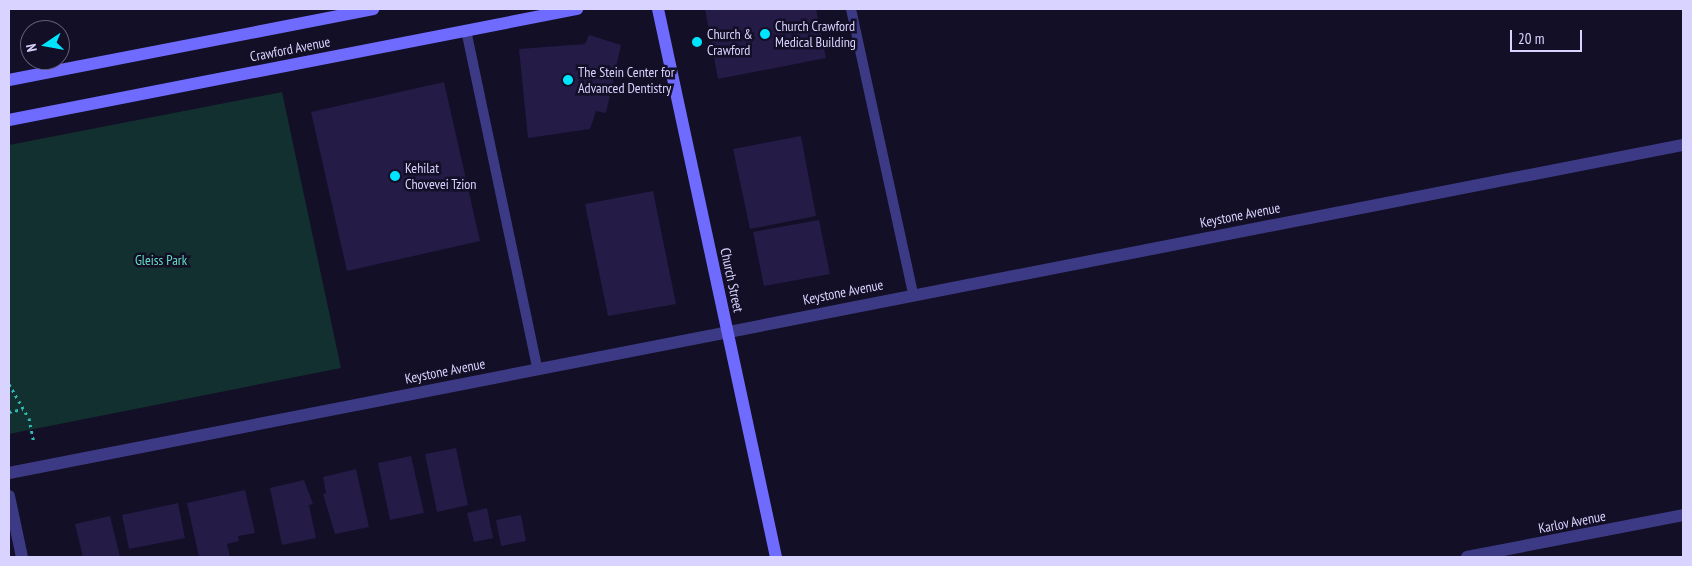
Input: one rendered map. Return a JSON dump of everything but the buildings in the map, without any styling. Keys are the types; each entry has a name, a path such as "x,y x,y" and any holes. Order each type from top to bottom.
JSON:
{"main road":[{"name":"Crawford Avenue","path":"9,80 372,9"},
{"name":"Crawford Avenue","path":"9,120 577,9"},
{"name":"Church Street","path":"658,9 776,557"}],"street":[{"name":"Keystone Avenue","path":"9,473 727,330 1683,145"},
{"path":"9,496 22,557"},
{"name":"Karlov Avenue","path":"1467,557 1683,515"}],"lane":[{"path":"851,9 913,294"},
{"path":"466,30 537,368"}],"path":[{"path":"9,384 29,418 34,443"},
{"path":"9,412 23,409"}],"green space":[{"name":"Gleiss Park","path":"282,92 341,368 9,434 9,145"}],"place":[{"name":"Church Crawford Medical Building","path":"765,34"},
{"name":"Church & Crawford","path":"697,42"},
{"name":"The Stein Center for Advanced Dentistry","path":"568,80"},
{"name":"Kehilat Chovevei Tzion","path":"395,176"}]}
